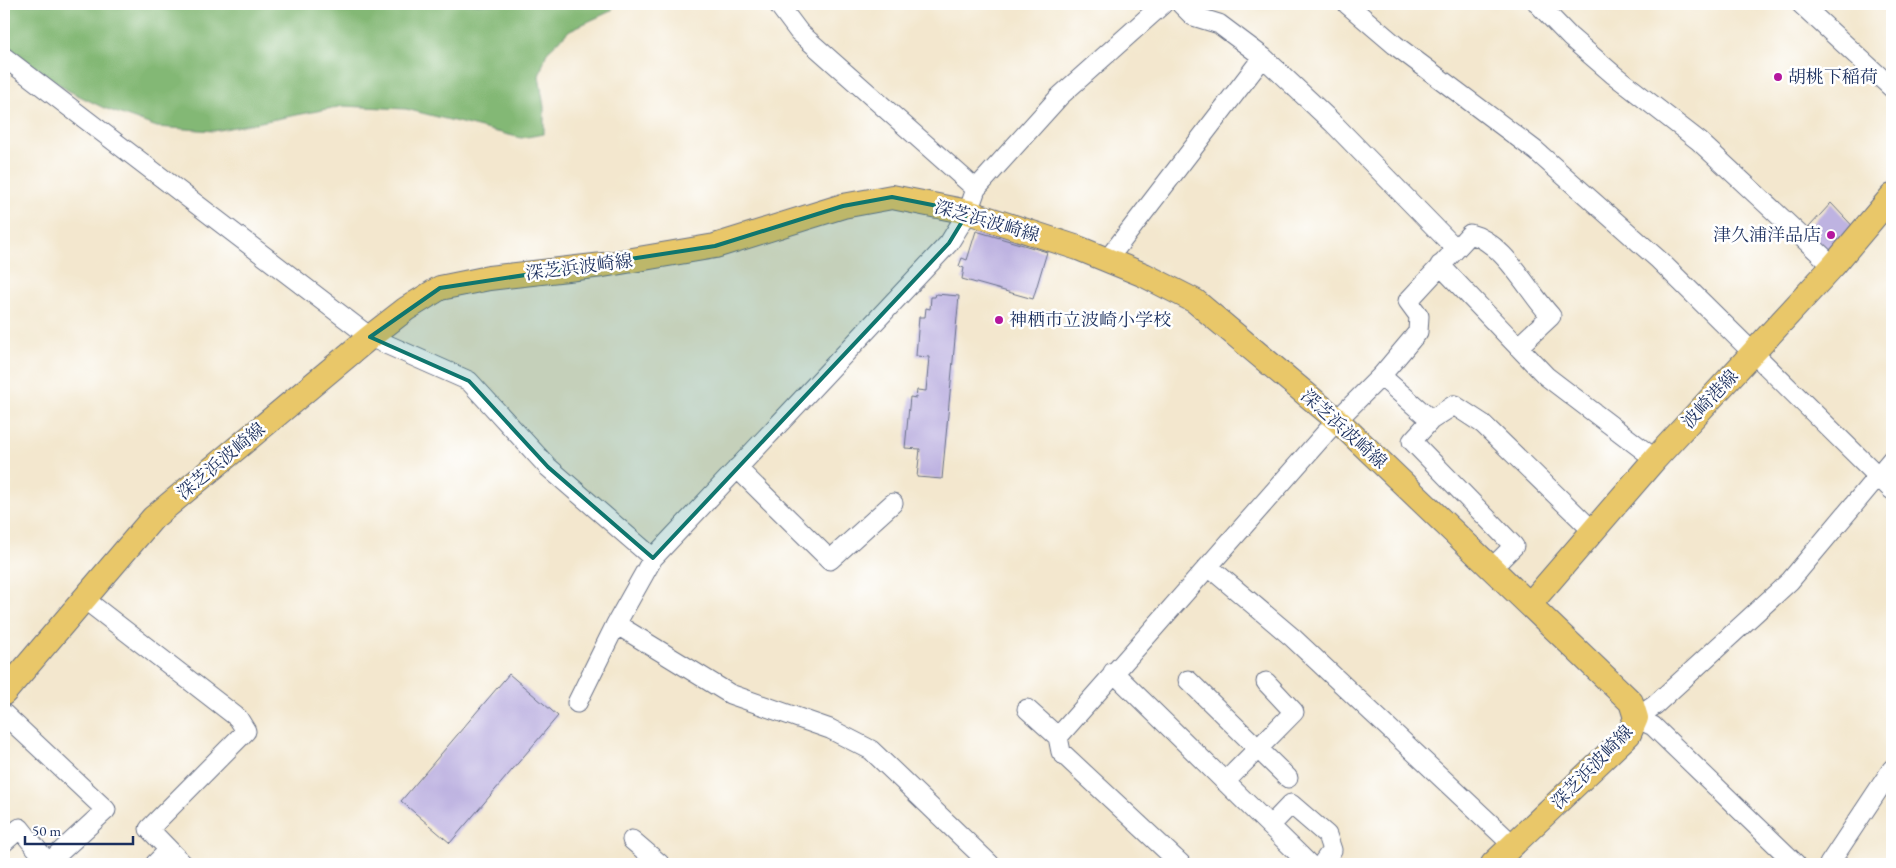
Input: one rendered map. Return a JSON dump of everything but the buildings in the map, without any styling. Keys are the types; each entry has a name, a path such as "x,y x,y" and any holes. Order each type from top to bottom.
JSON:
{"main road":[{"name":"波崎港線","path":"1530,604 1655,459 1833,266 1892,196"},
{"name":"深芝浜波崎線","path":"4,693 153,518 370,337 406,309 440,288 489,278 603,265 715,246 843,206 892,197 968,212 1078,248 1144,275 1195,302 1337,420 1630,702 1636,718 1629,734 1493,864"}],"street":[{"path":"778,4 799,32 976,189"},
{"path":"577,703 616,624 653,558 949,243 968,212 976,189 1060,96 1108,50 1163,4"},
{"path":"1181,4 1193,16 1219,24 1263,57 1333,123 1455,248"},
{"path":"1347,4 1395,45 1536,150 1659,260 1752,354 1892,490"},
{"path":"1538,4 1570,37 1614,75 1699,141 1833,266"},
{"path":"1802,4 1892,88"},
{"path":"4,57 370,337 469,381 548,467 653,558"},
{"path":"1110,261 1114,251 1263,57"},
{"path":"1058,737 1113,672 1209,567 1337,420 1381,376 1418,332 1420,316 1408,301 1455,248 1470,234 1480,236 1518,270 1536,300 1551,316 1518,347"},
{"path":"1440,265 1546,376 1655,459"},
{"path":"1381,376 1431,420"},
{"path":"1492,568 1514,546 1412,441 1431,420 1454,405 1483,424 1594,532"},
{"path":"1636,718 1655,705 1790,580 1892,459"},
{"path":"737,468 830,560 893,503"},
{"path":"1209,567 1293,638 1513,845"},
{"path":"83,598 238,718 246,731 149,829 183,864"},
{"path":"616,624 730,694 830,729 872,750 990,864"},
{"path":"1113,672 1309,864"},
{"path":"1188,680 1288,778"},
{"path":"1225,782 1294,712 1266,682"},
{"path":"1027,709 1058,737 1061,752 1181,864"},
{"path":"4,714 106,810 48,864 20,828 4,842"},
{"path":"1636,718 1653,726 1796,864"},
{"path":"1829,864 1892,769"},
{"path":"1270,826 1291,804 1328,835 1332,850 1322,864"},
{"path":"632,840 660,864"},
{"path":"155,864 168,850"}],"highlighted area":[{"path":"892,197 968,212 949,243 653,558 548,467 469,381 370,337 440,288 715,246 843,206"}],"green space":[{"path":"4,4 615,4 611,11 570,30 547,52 539,76 544,107 544,134 521,138 406,109 343,106 214,131 157,127 104,108 67,90 12,50 4,47"}],"place":[{"name":"胡桃下稲荷","path":"1778,77"},
{"name":"津久浦洋品店","path":"1831,235"},
{"name":"神栖市立波崎小学校","path":"999,320"}]}
